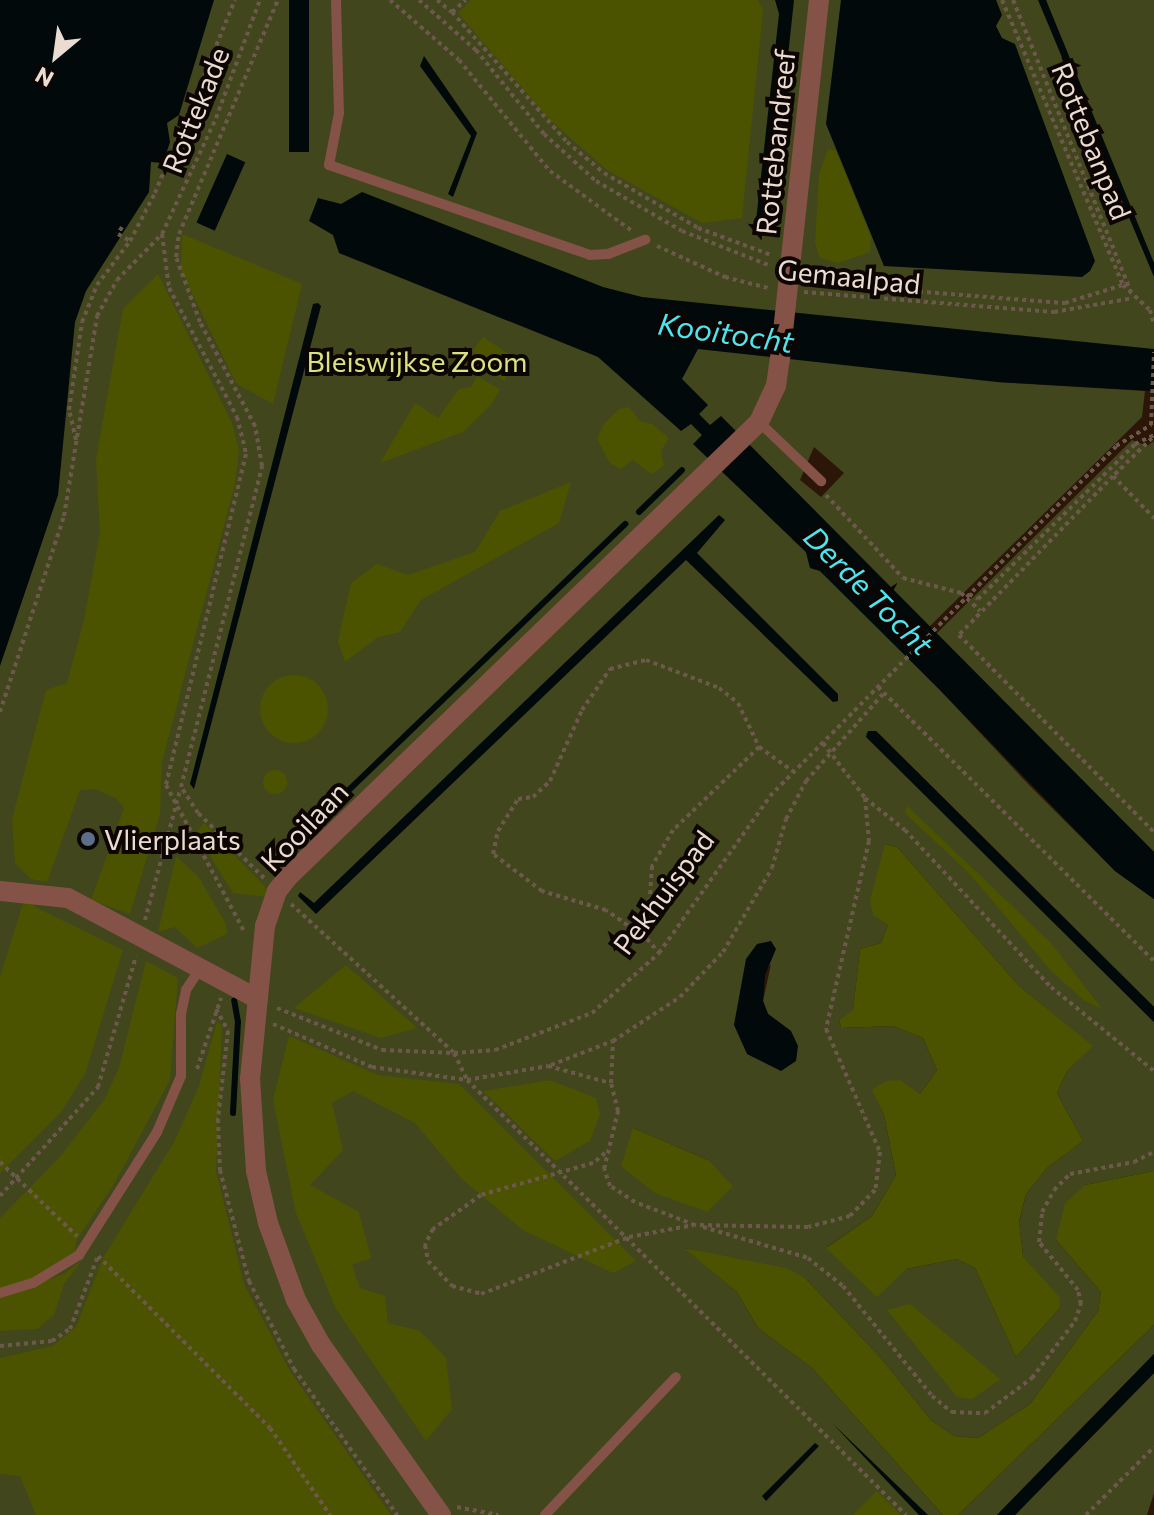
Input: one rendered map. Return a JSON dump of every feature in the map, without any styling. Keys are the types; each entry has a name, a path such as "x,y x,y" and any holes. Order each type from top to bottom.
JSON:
{"street":[{"name":"Rottebandreef","path":"788,280 819,0"},
{"name":"Kooilaan","path":"441,1515 352,1394 281,1265 256,1171 250,1079 265,926 277,891 753,430 776,386 788,280"},
{"path":"0,891 68,898 258,999"}],"lane":[{"path":"336,0 339,113 329,165 590,255 608,254 645,240"},
{"path":"753,430 821,481"},
{"path":"0,1293 58,1271 86,1245 157,1132 181,1076 186,990 201,967"},
{"path":"545,1515 676,1377"}],"path":[{"path":"77,442 70,428 75,347 97,285 130,241 194,107 235,0"},
{"name":"Rottekade","path":"162,234 216,118 260,0"},
{"path":"0,1196 98,1087 181,787 262,466 255,426 182,282 177,244 278,0"},
{"name":"Gemaalpad","path":"390,0 459,60 550,171 645,240 725,277 788,280 1054,312 1133,298"},
{"path":"419,0 476,50 544,134 596,181 682,231 788,280 1065,303 1123,285"},
{"path":"437,0 452,12 567,142 604,173 788,280"},
{"path":"452,12 466,0"},
{"path":"1002,0 1123,285 1133,298 1150,310 1154,325"},
{"name":"Rottebanpad","path":"1013,0 1133,298"},
{"path":"122,227 118,234 130,241"},
{"path":"0,712 64,516 97,316 117,280 162,234"},
{"path":"162,234 169,288 237,417 246,454 180,715 166,785 173,807 244,932 244,947"},
{"path":"1154,352 1151,396 1153,431 959,635 1154,832"},
{"path":"821,481 828,500 903,578 978,599 1135,444 1153,431"},
{"name":"Pekhuispad","path":"258,999 382,1050 454,1053 495,1050 592,1013 659,953 727,853 794,772 1116,446 1153,431"},
{"path":"1113,476 1154,518"},
{"path":"968,595 980,611"},
{"path":"659,953 647,939 606,910 542,891 493,854 498,831 518,799 533,797 550,781 582,710 610,669 646,660 719,688 738,703 759,747 794,772"},
{"path":"878,687 1154,961"},
{"path":"258,999 268,1021 372,1067 467,1080 548,1066 613,1041 680,997 723,952 772,868 786,819 806,781 883,694"},
{"path":"823,743 865,798 905,830 1051,987 1154,1071"},
{"path":"647,939 652,866 673,830 759,747"},
{"path":"181,787 198,813 277,891 454,1053 467,1080 629,1237 906,1515"},
{"path":"606,1152 593,1163 481,1195 433,1229 425,1245 428,1261 452,1286 481,1294 629,1237 695,1225 808,1227 850,1216 875,1190 880,1152 826,1029 869,841 865,798"},
{"path":"613,1041 611,1083 618,1111 604,1169 610,1186 635,1202 695,1225 808,1258 843,1286 932,1396 952,1412 985,1413 1032,1378 1075,1321 1081,1304 1078,1290 1039,1242 1042,1212 1054,1190 1070,1174 1134,1162 1154,1152"},
{"path":"548,1066 611,1083"},
{"path":"0,1162 270,1428 330,1515"},
{"path":"1086,1515 1154,1447"},
{"path":"441,1515 461,1507 498,1515"}],"green space":[{"name":"Bleiswijkse Zoom","path":"180,0 1154,0 1154,363 997,382 1145,391 1142,417 929,627 795,491 792,539 806,552 810,567 820,571 938,688 1115,871 1154,899 1154,1007 876,731 866,734 1154,1022 1154,1171 1085,1185 1056,1240 1101,1292 1098,1311 1030,1404 978,1438 954,1436 931,1420 880,1357 805,1278 685,1248 737,1292 758,1328 812,1368 943,1515 0,1515 0,500","holes":["814,447 844,473 821,497 800,480","885,844 897,847 1019,986 1092,1046 1067,1071 1057,1093 1083,1141 1048,1167 1026,1194 1019,1223 1023,1256 1059,1298 1059,1309 1016,1357 975,1268 957,1259 906,1269 827,1247 872,1216 896,1175 884,1115 873,1090 920,1094 937,1070 923,1038 893,1026 841,1028 839,1020 853,1011 860,949 881,943 888,925","771,964 763,1001 768,1014 791,1031 734,1025 741,996","550,1080 577,1150 517,1088","633,1128 708,1160 707,1212"]},
{"path":"471,0 758,0 763,10 742,218 702,223 607,170 548,118 458,13"},
{"path":"828,149 836,151 871,237 870,252 838,263 820,258 815,243 819,174"},
{"path":"182,234 302,284 273,404 237,384 230,371 181,270"},
{"path":"158,274 232,423 239,451 235,484 162,762 160,814 130,914 91,900 124,808 116,798 95,789 80,790 47,882 31,879 15,863 12,819 46,690 67,683 84,620 100,533 96,459 123,309"},
{"path":"483,337 509,354 505,381 481,367 473,350"},
{"path":"477,376 500,389 491,405 463,432 380,463 415,403 438,418 459,389 471,387"},
{"path":"629,407 640,421 652,424 669,438 661,451 664,466 651,474 633,460 620,469 610,463 597,439 603,425 619,409"},
{"path":"1132,440 1147,446 1154,441 1154,852 936,634"},
{"path":"571,482 559,523 421,600 400,632 378,637 345,662 338,641 351,583 377,564 408,575 475,552 500,511"},
{"path":"301,675 322,690 328,709 326,722 318,733 301,743 287,743 270,733 262,722 260,702 270,685 281,677"},
{"path":"275,770 283,774 287,782 283,790 275,794 267,790 263,782 267,774"},
{"path":"907,806 1051,943 1102,1009 1085,1001 1053,973 969,873 905,813"},
{"path":"204,823 269,891 267,897 233,893 196,833"},
{"path":"885,844 897,847 1019,986 1093,1046 1067,1071 1057,1093 1083,1141 1048,1167 1026,1194 1019,1222 1023,1256 1060,1298 1059,1309 1016,1357 975,1268 957,1259 906,1269 877,1297 826,1248 872,1216 896,1175 884,1115 872,1090 886,1081 900,1080 920,1094 937,1070 923,1038 893,1026 841,1028 839,1020 853,1010 860,949 881,943 888,925 873,915 870,900"},
{"path":"176,856 198,876 226,924 227,934 197,948 175,927 158,932"},
{"path":"25,897 37,908 123,950 85,1074 61,1112 0,1173 0,977"},
{"path":"146,961 178,978 170,1080 114,1184 76,1241 75,1253 31,1280 0,1289 0,1218 59,1158 104,1100 119,1068"},
{"path":"346,965 417,1028 381,1038 294,1008"},
{"path":"217,1022 222,1025 216,1171 244,1284 290,1371 391,1515 36,1515 20,1476 0,1474 0,1358 53,1346 76,1327 103,1258 174,1142 199,1086"},
{"path":"289,1036 378,1075 459,1084 636,1261 613,1273 523,1230 462,1179 415,1123 353,1091 332,1103 343,1150 310,1185 359,1212 371,1258 352,1265 360,1288 385,1296 388,1323 420,1331 446,1358 452,1409 426,1441 336,1309 296,1213 273,1100"},
{"path":"550,1080 596,1098 600,1115 590,1141 555,1161 483,1091"},
{"path":"633,1128 708,1160 733,1186 707,1212 655,1193 621,1166"},
{"path":"1154,1171 1154,1325 958,1515 943,1515 812,1368 758,1328 737,1292 684,1248 786,1268 805,1278 880,1357 931,1420 954,1436 978,1438 1030,1404 1098,1311 1101,1292 1056,1240 1065,1203 1085,1185"},
{"path":"83,1259 64,1284 54,1315 37,1329 0,1331 0,1297 64,1274"},
{"path":"910,1304 1001,1379 972,1399 957,1397 887,1310"},
{"path":"1154,1325 1154,1354 997,1515 958,1515"},
{"path":"1154,1373 1154,1493 1147,1515 1015,1515"},
{"path":"877,1491 901,1515 853,1515"}],"water":[{"path":"0,0 214,0 179,115 167,123 170,142 163,163 151,162 149,192 86,291 75,322 58,495 0,666"},
{"path":"289,0 309,0 309,152 289,152"},
{"path":"775,0 794,0 770,223 763,227 756,221 779,14"},
{"path":"841,0 996,0 1002,15 996,26 1002,38 1015,44 1095,261 1090,271 1082,277 884,266 826,124"},
{"path":"1038,0 1046,0 1154,263 1154,277"},
{"path":"424,56 477,133 453,197 448,194 471,136 420,66"},
{"path":"227,154 245,162 215,231 196,223"},
{"path":"362,192 603,287 642,297 1154,349 1154,391 997,382 698,349 682,379 708,405 699,414 710,425 721,416 1154,852 1154,899 1115,871 938,688 820,571 810,568 806,552 693,444 702,435 691,424 681,431 598,357 339,253 333,235 309,221 318,198 341,204"},
{"path":"313,304 321,306 194,789 190,784"},
{"path":"719,515 725,520 697,553 838,694 838,701 833,702 686,560 316,914 298,896 300,892 314,903"},
{"path":"868,731 876,731 1154,1007 1154,1022 866,737"},
{"path":"771,941 776,949 765,975 763,1001 768,1014 791,1031 798,1046 796,1061 781,1071 747,1054 734,1025 746,959 757,944"},
{"path":"1154,1354 1154,1373 1015,1515 997,1515"},
{"path":"833,1424 928,1515 919,1515"},
{"path":"815,1443 819,1446 766,1501 762,1496"}],"waterway":[{"path":"639,512 682,470"},
{"path":"273,863 625,524"},
{"path":"233,1113 238,1022 234,1000"}],"place":[{"name":"Vlierplaats","path":"88,839"}],"water label":[{"name":"Kooitocht","path":"726,332"},
{"name":"Derde Tocht","path":"869,590"}]}
